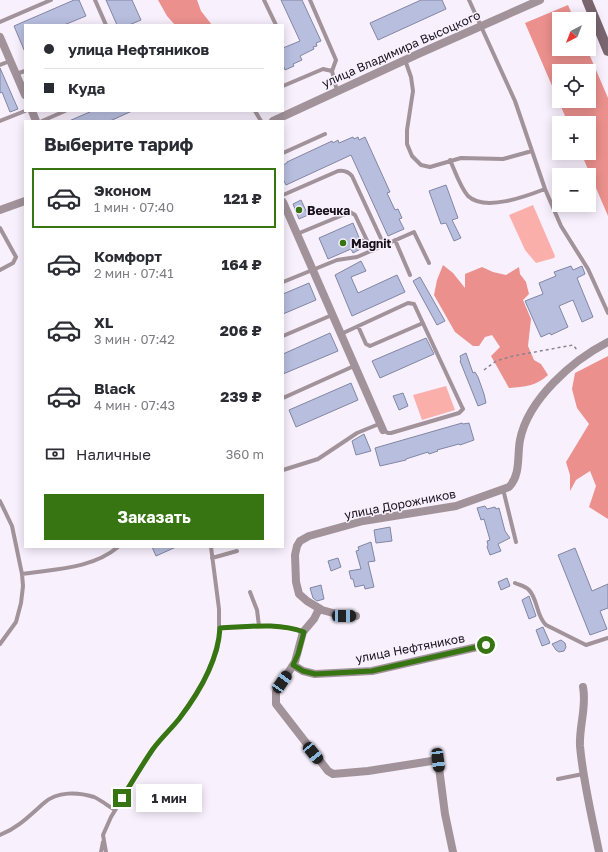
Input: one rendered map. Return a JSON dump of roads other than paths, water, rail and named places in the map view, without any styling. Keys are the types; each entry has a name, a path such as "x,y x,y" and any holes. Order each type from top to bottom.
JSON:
{"main road":[{"path":"587,0 608,51"}],"street":[{"name":"улица Владимира Высоцкого","path":"275,120 540,0"},
{"path":"0,37 24,93"},
{"path":"0,210 24,201"},
{"path":"284,204 381,427"},
{"name":"улица Дорожников","path":"356,616 332,614 319,609 303,598 297,589 295,555 300,541 309,536 363,521 456,506 510,486 515,479 522,433 535,406 549,388 568,369 584,356 608,342"},
{"path":"319,609 314,620 304,632 298,654 293,665 276,692 276,704 328,772 333,774 338,775 438,760 445,814 453,852"},
{"name":"улица Нефтяников","path":"293,665 303,671 315,674 372,671 486,645"},
{"path":"583,687 584,698 580,736 584,774 599,852"}],"lane":[{"path":"0,22 51,0"},
{"path":"95,0 106,24"},
{"path":"264,0 276,24"},
{"path":"310,0 336,60 332,71 337,92"},
{"path":"469,0 515,101 545,189 561,226 588,269 608,313"},
{"path":"405,60 411,77 413,91 407,130 408,144 409,151 416,162 425,166 434,166 450,160 461,158 503,159 532,151"},
{"path":"0,65 10,61"},
{"path":"284,86 323,69 332,71"},
{"path":"16,74 24,71"},
{"path":"0,121 24,111"},
{"path":"44,120 63,112"},
{"path":"284,153 325,134"},
{"path":"450,160 467,194 478,202 515,200 545,189"},
{"path":"284,195 338,171 343,170 348,172 352,176 384,245"},
{"path":"297,234 350,212 355,215 372,251"},
{"path":"0,228 16,257 13,263 0,270"},
{"path":"284,282 337,260 354,258 414,232 429,263"},
{"path":"395,240 410,275"},
{"path":"284,470 318,459 357,433 381,427 388,433 391,433 459,412 463,409 415,305 411,303 341,334"},
{"path":"284,336 332,315"},
{"path":"358,326 366,344 370,346 423,323"},
{"path":"284,398 354,366"},
{"path":"503,489 516,542"},
{"path":"0,501 12,526 22,574 22,595 16,622 0,644"},
{"path":"22,574 85,564 110,554 117,548"},
{"path":"101,852 104,830 114,810 152,750 179,718 195,695 205,678 217,650 220,628 219,609 211,548"},
{"path":"212,558 237,551"},
{"path":"515,583 528,589 532,594 542,620 546,624 586,645 608,638"},
{"path":"250,592 257,610 259,626"},
{"path":"220,628 259,626 288,627 304,632"},
{"path":"558,779 584,774"},
{"path":"0,835 12,830 22,823 49,799 62,794 79,794 94,798 114,810"},
{"path":"103,840 106,852"}],"place":[{"name":"Веечка","path":"299,210"},
{"name":"Magnit","path":"343,243"}]}
